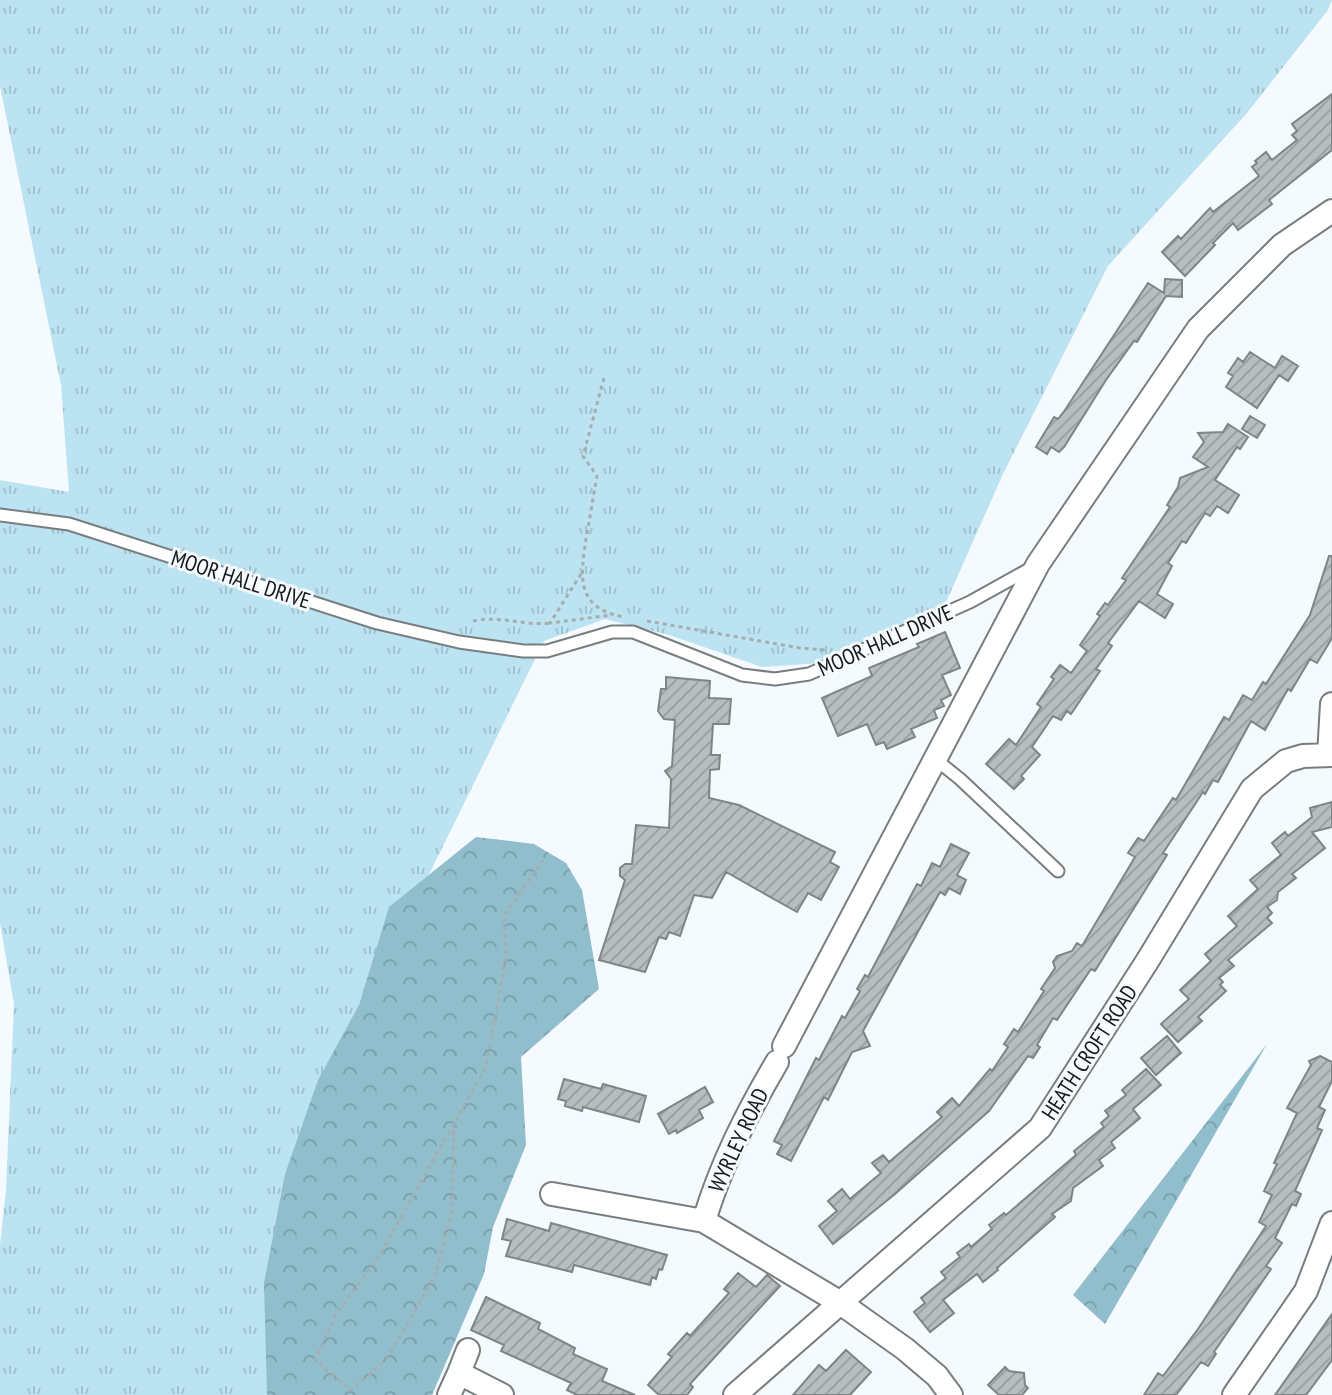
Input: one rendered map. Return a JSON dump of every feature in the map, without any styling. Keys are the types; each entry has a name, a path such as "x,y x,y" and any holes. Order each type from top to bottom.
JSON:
{"street":[{"name":"MOOR HALL DRIVE","path":"1038,564 1198,329 1282,245 1332,211"},
{"name":"WYRLEY ROAD","path":"704,1221 731,1146 1038,564"},
{"path":"1330,755 1332,704"},
{"name":"HEATH CROFT ROAD","path":"735,1395 1040,1128 1148,960 1252,789 1286,761 1303,756 1330,755"},
{"path":"552,1194 704,1221 839,1302 905,1349 937,1376 951,1395"},
{"path":"1234,1395 1306,1291 1332,1223"},
{"path":"449,1395 468,1350"},
{"path":"459,1373 502,1395"}],"lane":[{"name":"MOOR HALL DRIVE","path":"0,515 69,524 377,623 459,642 523,651 547,651 612,632 633,632 742,675 775,679 809,674 970,602 1038,564"},
{"path":"935,759 1058,871"}],"path":[{"path":"550,623 581,574 597,476 583,456 604,378"},
{"path":"581,574 589,599 599,609 630,618"},
{"path":"473,621 489,617 533,625 614,615"},
{"path":"645,620 826,650 834,652 841,660"},
{"path":"454,1123 452,1211 435,1276 386,1360 351,1390 315,1360 336,1314 379,1256 454,1123 486,1067 506,957 504,916 543,860"}],"green space":[{"path":"0,0 1332,0 1328,10 1247,113 1108,266 1003,474 943,609 820,663 762,667 669,635 605,619 544,641 413,907 269,1395 0,1395 0,1245 6,1189 14,1004 0,923 0,480 69,492 61,385 0,86"},
{"path":"476,837 534,844 566,863 582,890 599,989 521,1057 526,1145 493,1227 484,1274 432,1395 267,1395 264,1283 285,1174 318,1080 359,1005 389,907"},
{"path":"1267,1044 1105,1324 1073,1295"}],"building":[{"path":"1332,94 1332,150 1269,200 1272,204 1238,230 1233,223 1185,276 1162,252 1178,236 1181,239 1210,208 1213,212 1259,176 1252,167 1257,163 1255,161 1266,152 1272,160 1297,140 1292,135 1297,131 1292,124"},
{"path":"1165,279 1182,280 1182,297 1166,296 1137,342 1134,341 1106,380 1064,447 1059,452 1051,447 1047,454 1036,447 1054,417 1058,419 1065,410 1148,283 1164,293"},
{"path":"1250,352 1275,368 1282,356 1298,366 1288,381 1279,375 1257,408 1226,387 1233,376 1228,373 1238,358 1243,362"},
{"path":"1250,416 1265,425 1257,438 1242,429"},
{"path":"1228,424 1248,437 1240,449 1237,447 1215,480 1239,495 1228,513 1217,506 1210,516 1205,513 1186,543 1182,541 1168,563 1172,566 1157,594 1173,604 1165,618 1139,601 1108,643 1112,646 1096,669 1100,671 1071,714 1067,711 1061,720 1053,716 1032,747 1040,755 1014,789 986,764 1009,739 1016,745 1041,707 1037,704 1060,665 1071,673 1087,651 1080,645 1100,616 1097,614 1105,603 1108,605 1126,580 1122,578 1170,507 1167,505 1180,478 1208,467 1193,457 1204,442 1198,433 1223,432"},
{"path":"1329,556 1332,556 1332,638 1317,663 1310,659 1291,691 1288,689 1265,730 1251,721 1218,782 1213,780 1205,794 1203,792 1163,853 1167,855 1095,971 1091,969 1057,1020 1053,1018 1033,1058 1028,1056 989,1111 833,1244 819,1226 837,1211 828,1201 842,1189 850,1199 881,1173 872,1163 883,1155 889,1162 942,1117 937,1112 952,1098 959,1106 990,1069 992,1071 1008,1047 1004,1044 1014,1029 1018,1032 1044,991 1041,989 1055,968 1053,962 1057,956 1072,951 1077,943 1082,946 1135,857 1128,853 1138,838 1144,841 1173,798 1176,800 1224,717 1229,720 1243,695 1252,700 1263,682 1266,684 1310,615"},
{"path":"945,632 960,668 942,675 951,695 941,700 944,706 934,710 937,718 911,729 915,737 887,749 884,742 876,745 867,724 838,736 822,698 872,676 869,668 919,647 917,644"},
{"path":"666,677 710,681 709,698 731,699 729,724 713,724 711,755 720,755 719,769 710,770 709,798 739,805 835,852 830,862 839,867 821,900 808,893 797,912 726,872 712,898 694,895 680,936 669,932 666,939 659,937 645,972 599,960 625,880 620,876 620,868 632,864 636,825 669,828 671,779 665,771 672,766 675,720 664,719 658,711 661,689 666,689"},
{"path":"1332,802 1332,827 1312,832 1325,848 1292,874 1296,878 1278,892 1277,900 1267,907 1272,913 1267,918 1272,923 1228,960 1234,966 1219,978 1223,982 1220,985 1226,991 1198,1017 1202,1021 1178,1042 1161,1024 1189,999 1180,990 1211,961 1205,954 1237,926 1228,916 1258,889 1250,880 1281,855 1272,843 1285,832 1288,836 1312,817 1310,808"},
{"path":"951,844 969,853 957,875 966,880 960,894 949,888 945,895 940,892 863,1031 870,1046 852,1052 828,1100 824,1097 791,1161 777,1154 782,1145 774,1141 816,1058 819,1060 842,1016 845,1018 860,991 857,989 865,975 868,977 917,884 921,886 932,863 940,867"},
{"path":"1167,1036 1181,1053 1156,1075 1141,1058"},
{"path":"1320,1056 1332,1062 1332,1081 1319,1107 1325,1110 1317,1128 1322,1130 1295,1191 1301,1194 1296,1206 1292,1204 1275,1238 1282,1243 1266,1266 1271,1269 1214,1352 1216,1354 1208,1366 1201,1362 1176,1395 1144,1395 1158,1373 1163,1376 1198,1329 1266,1226 1259,1222 1272,1195 1264,1191 1297,1113 1287,1108 1311,1065 1309,1061"},
{"path":"1146,1069 1161,1085 1133,1109 1140,1118 1111,1142 1115,1148 1099,1160 1103,1166 1073,1188 1071,1201 1052,1214 1055,1217 998,1270 983,1282 977,1274 943,1300 954,1313 930,1332 914,1312 925,1303 921,1298 946,1278 941,1272 960,1257 957,1253 969,1244 971,1247 992,1229 989,1225 1004,1213 1006,1215 1076,1155 1074,1151 1104,1127 1101,1123 1109,1116 1105,1111 1126,1095 1122,1090"},
{"path":"564,1079 601,1089 603,1084 646,1096 639,1122 583,1107 582,1111 565,1106 566,1101 558,1099"},
{"path":"705,1087 713,1102 699,1110 703,1118 677,1133 676,1130 669,1134 658,1114"},
{"path":"507,1219 549,1231 551,1223 667,1255 662,1270 659,1269 656,1279 652,1277 650,1285 574,1265 572,1272 506,1256 511,1241 502,1239"},
{"path":"738,1273 756,1287 767,1275 780,1286 690,1384 693,1387 687,1395 659,1395 648,1385 672,1357 668,1354 687,1333 690,1336 729,1293 724,1289"},
{"path":"486,1297 540,1323 538,1329 575,1348 573,1354 607,1369 602,1381 635,1395 577,1395 567,1390 571,1383 501,1351 504,1345 471,1330"},
{"path":"1332,1314 1332,1360 1306,1395 1275,1395"},
{"path":"846,1350 871,1372 850,1395 793,1395 819,1365 826,1371"},
{"path":"1005,1367 1009,1371 1024,1373 1028,1388 1022,1395 999,1395 988,1385"}]}
